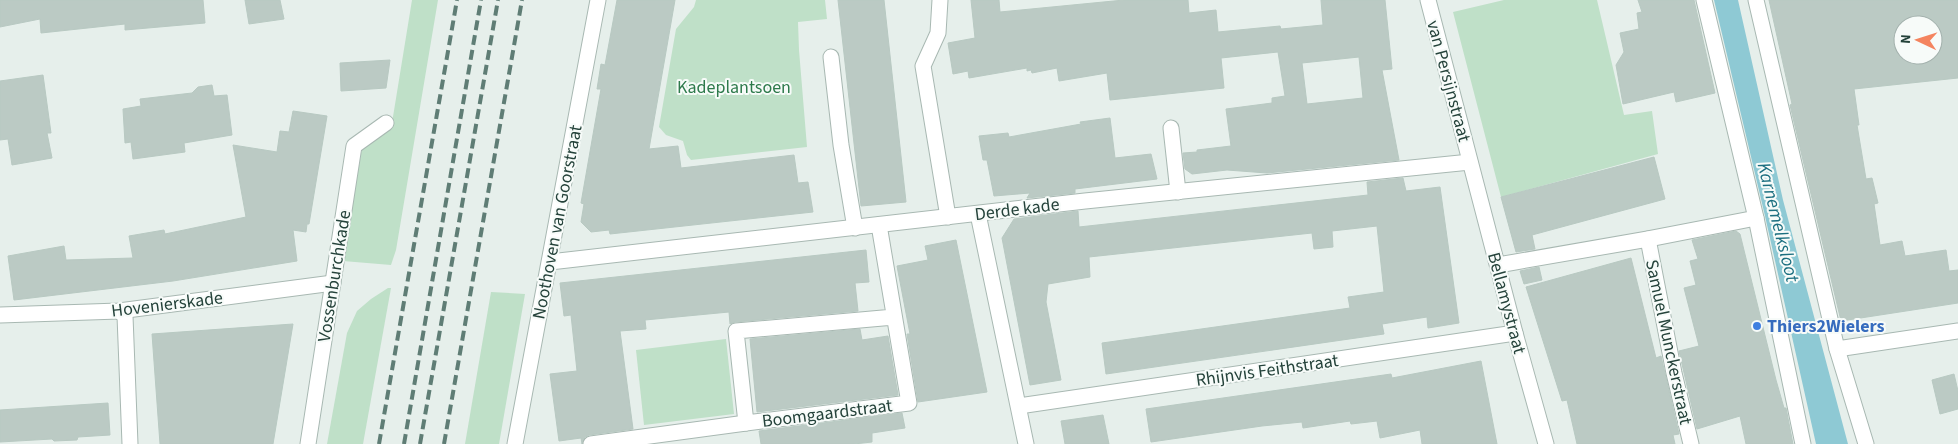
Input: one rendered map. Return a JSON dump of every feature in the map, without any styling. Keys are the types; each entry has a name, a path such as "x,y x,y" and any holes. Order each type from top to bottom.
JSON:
{"street":[{"name":"Noothoven van Goorstraat","path":"515,444 598,0"},
{"path":"940,0 938,33 923,66 948,217"},
{"name":"van Persijnstraat","path":"1428,0 1470,162"},
{"path":"1704,0 1756,218 1802,444"},
{"path":"1756,0 1837,349 1866,444"},
{"path":"831,57 841,145 856,228"},
{"name":"Vossenburchkade","path":"308,444 354,146 386,123"},
{"path":"1171,128 1178,192"},
{"name":"Derde kade","path":"550,262 948,217 1470,162"},
{"name":"Bellamystraat","path":"1470,162 1546,444"},
{"path":"978,214 1026,444"},
{"name":"Samuel Munckerstraat","path":"1498,265 1756,218"},
{"name":"Boomgaardstraat","path":"591,444 910,403 879,225"},
{"name":"Samuel Munckerstraat","path":"1648,239 1674,373 1691,444"},
{"name":"Hovenierskade","path":"0,315 119,311 333,283"},
{"path":"119,311 125,316 130,444"},
{"name":"Boomgaardstraat","path":"746,423 736,331 894,317"},
{"path":"1837,349 1958,332"},
{"name":"Rhijnvis Feithstraat","path":"1019,406 1515,333"}],"green space":[{"path":"412,0 438,0 396,250 391,265 343,261 362,148 391,129"},
{"name":"Kadeplantsoen","path":"696,0 825,0 827,19 798,22 807,147 691,160 687,155 683,141 666,135 659,127 676,29 694,7"},
{"path":"1504,0 1597,0 1624,115 1652,111 1658,154 1501,197 1453,12"},
{"path":"388,288 391,288 363,444 327,444 347,333 357,311"},
{"path":"491,292 525,294 499,444 465,444"},
{"path":"726,339 734,414 644,425 636,350"}],"water":[{"name":"Karnemelksloot","path":"1714,0 1738,0 1783,200 1848,444 1816,444"}],"building":[{"path":"0,0 203,0 205,23 125,30 125,24 41,33 40,19 0,27"},
{"path":"245,0 280,0 284,19 249,24"},
{"path":"617,0 675,0 649,149 678,146 681,168 794,155 798,183 808,182 813,212 610,234 609,230 591,232 581,222 584,204 581,203 601,89 597,89 601,64 605,65"},
{"path":"838,0 884,0 906,202 861,206"},
{"path":"971,0 999,0 1000,12 1124,0 1188,0 1189,13 1216,10 1218,32 1280,26 1281,29 1323,25 1321,0 1385,0 1392,69 1382,70 1399,160 1267,173 1227,170 1192,174 1185,169 1183,153 1231,146 1226,109 1272,103 1272,98 1285,96 1278,52 1221,58 1224,88 1110,100 1107,73 1059,81 1057,68 1032,73 1031,70 1027,71 1027,68 969,78 968,71 953,74 948,43 975,38","holes":["1359,57 1363,98 1307,104 1302,63"]},
{"path":"1638,0 1694,0 1715,93 1676,102 1674,92 1623,104 1616,65 1624,52 1620,33 1639,29 1637,13 1642,12"},
{"path":"1769,0 1958,0 1958,78 1854,89 1859,125 1857,125 1866,179 1872,178 1878,203 1874,204 1880,245 1902,241 1905,256 1946,250 1949,271 1958,270 1958,303 1841,321 1790,105 1792,104"},
{"path":"390,60 386,88 341,91 340,63"},
{"path":"43,75 51,133 47,133 52,158 12,165 8,139 0,140 0,81"},
{"path":"212,85 214,96 227,95 232,135 184,143 185,152 133,159 131,142 125,143 123,109 141,106 140,99 192,93 198,87"},
{"path":"293,111 327,116 309,224 307,224 306,232 293,230 297,261 173,281 14,300 8,256 64,246 66,260 133,258 129,236 164,230 165,234 246,217 233,145 277,152 280,131 289,132"},
{"path":"1110,118 1115,158 1151,154 1157,179 1075,189 1075,193 1027,198 1030,193 994,196 987,160 983,160 979,136 1008,133 1009,137 1081,124 1080,122"},
{"path":"1654,157 1665,199 1532,235 1535,249 1516,252 1501,197"},
{"path":"1403,178 1406,191 1440,187 1459,323 1428,328 1427,317 1382,324 1384,334 1106,374 1102,343 1350,308 1348,297 1384,292 1377,226 1332,231 1333,247 1314,249 1312,233 1089,257 1090,277 1048,284 1046,302 1061,380 1030,385 1002,238 1014,219 1078,211 1079,227 1368,195 1367,182"},
{"path":"1736,231 1740,234 1776,380 1784,408 1786,408 1793,444 1746,444 1740,416 1697,429 1679,351 1699,346 1684,288 1696,285 1690,261 1698,259 1692,240"},
{"path":"956,240 987,392 918,402 907,334 910,334 897,266 928,260 925,246"},
{"path":"866,250 869,282 855,283 858,311 730,324 729,312 645,320 646,329 620,331 633,429 589,435 585,437 582,444 581,438 559,441 550,374 577,371 571,315 564,316 560,283"},
{"path":"1631,258 1656,358 1661,356 1679,434 1673,435 1675,444 1577,444 1567,400 1562,401 1526,287"},
{"path":"1539,267 1542,280 1524,284 1520,271"},
{"path":"293,324 273,444 160,444 152,334"},
{"path":"860,329 862,340 888,336 898,395 757,412 750,339"},
{"path":"1481,361 1497,444 1422,444 1420,430 1380,438 1377,421 1351,424 1350,421 1303,428 1302,422 1151,442 1146,409 1391,374 1392,378"},
{"path":"1954,374 1958,391 1958,409 1940,414 1932,380"},
{"path":"108,403 110,435 78,437 77,440 54,441 52,439 0,442 0,410"},
{"path":"902,413 905,428 872,433 872,442 854,444 761,444 759,431"},
{"path":"1103,415 1109,444 1065,444 1061,421"}],"railway":[{"path":"379,444 457,0"},
{"path":"404,444 481,0"},
{"path":"420,444 498,0"},
{"path":"444,444 522,0"}],"place":[{"name":"Thiers2Wielers","path":"1757,326"}]}
